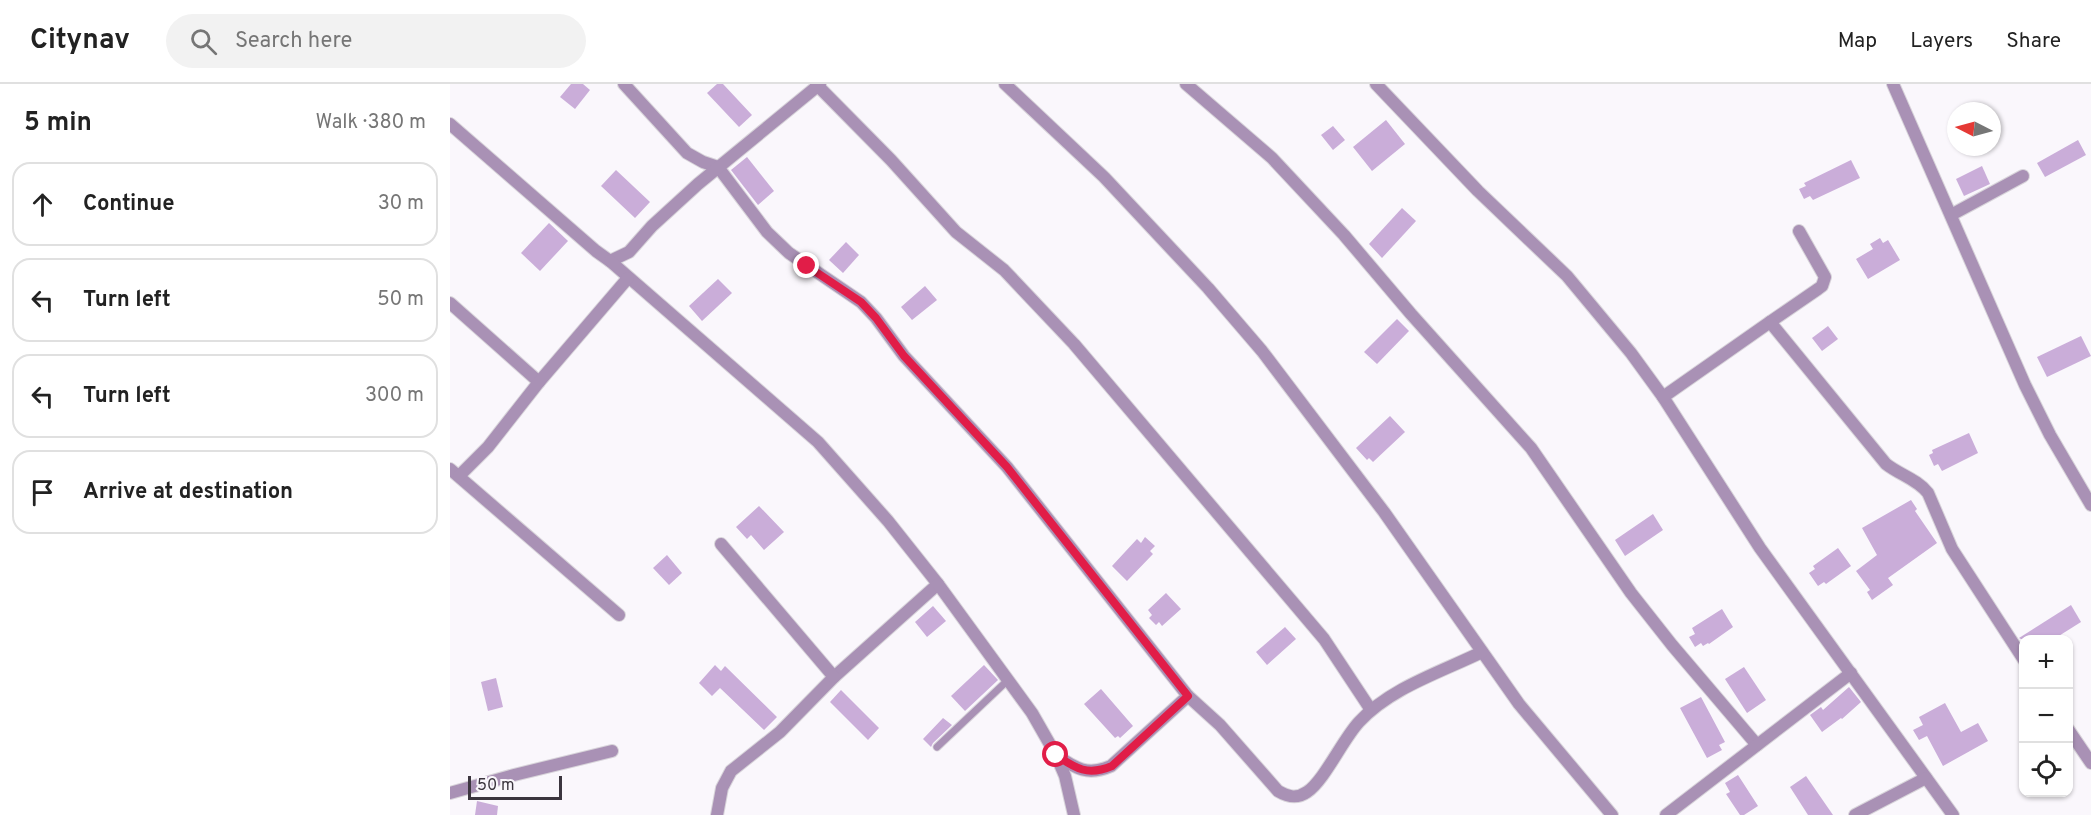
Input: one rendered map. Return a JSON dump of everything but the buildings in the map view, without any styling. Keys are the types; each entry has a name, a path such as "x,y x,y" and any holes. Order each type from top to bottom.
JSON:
{"street":[{"path":"624,84 687,153 718,167 767,232 789,253 861,302 876,318 904,356 1007,467 1188,696 1220,725 1278,791 1286,796 1298,797 1309,791 1320,779 1357,724 1371,710 1416,683 1482,652"},
{"path":"1005,84 1104,177 1208,288 1262,351 1384,512 1519,704 1612,815"},
{"path":"1186,84 1272,158 1344,235 1531,448 1631,592 1756,746"},
{"path":"1376,84 1478,191 1567,276 1631,353 1663,397 1760,548 1953,815"},
{"path":"1893,84 2025,385 2050,435 2091,505"},
{"path":"610,261 629,252 652,226 718,167 818,85 891,160 956,232 1004,270 1074,344 1324,639 1371,710"},
{"path":"450,124 818,442 888,520 938,584 1032,713 1065,776 1074,815"},
{"path":"1951,215 2023,176"},
{"path":"1663,397 1818,289 1824,282 1825,277 1799,231"},
{"path":"619,615 454,472 488,447 539,382 628,278"},
{"path":"450,303 539,382"},
{"path":"1770,322 1886,464 1922,485 1928,493 1952,549 2019,652"},
{"path":"721,544 834,677"},
{"path":"717,815 722,788 731,771 780,732 834,677 938,584"},
{"path":"1666,815 1851,673"},
{"path":"1056,755 1073,767 1099,772 1120,759 1188,696"},
{"path":"2073,736 2091,763"},
{"path":"450,793 612,751"},
{"path":"1855,815 1926,778"}],"lane":[{"path":"937,747 1008,680"}],"route":[{"path":"807,266 861,302 876,318 904,356 1007,467 1188,696 1112,766 1099,772 1073,767 1056,755"}]}
